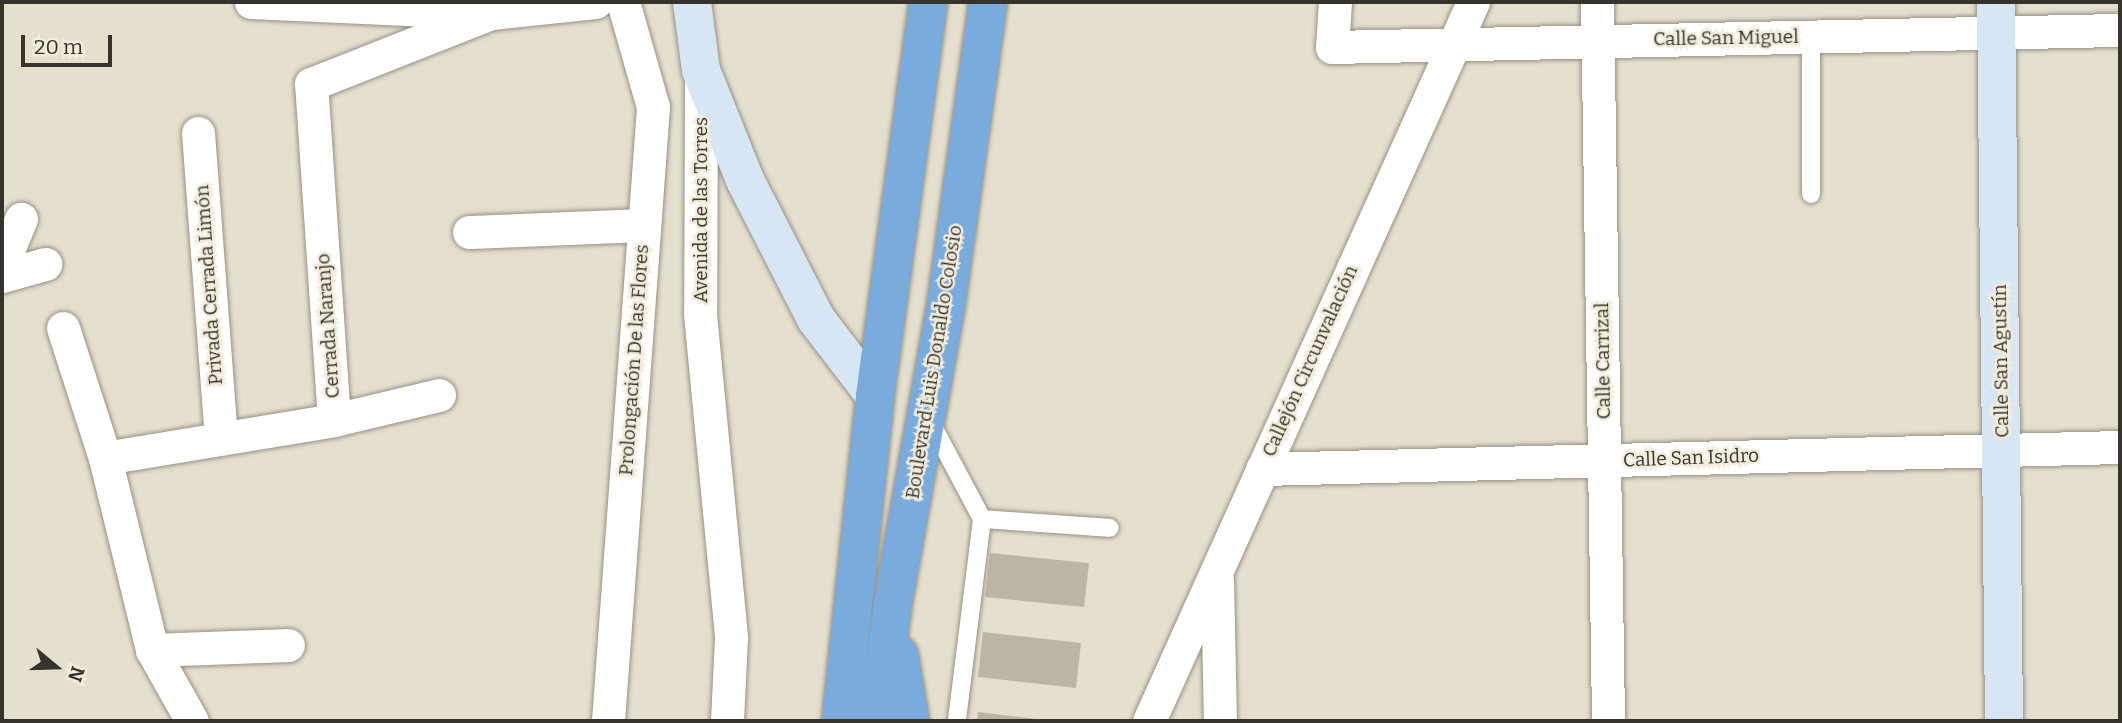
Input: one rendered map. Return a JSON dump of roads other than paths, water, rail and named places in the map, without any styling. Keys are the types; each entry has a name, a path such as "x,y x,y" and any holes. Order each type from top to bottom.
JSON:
{"highway":[{"path":"841,721 875,396 928,2"},
{"name":"Boulevard Luis Donaldo Colosio","path":"878,721 892,608 927,414 988,2"},
{"path":"892,608 910,721"}],"street":[{"path":"251,2 491,13 595,2"},
{"name":"Prolongación De las Flores","path":"608,721 653,107 623,2"},
{"path":"692,2 701,70"},
{"name":"Calle San Miguel","path":"1335,2 1332,47 1811,36 1996,16 2120,30"},
{"name":"Callejón Circunvalación","path":"1149,721 1451,43 1473,2"},
{"name":"Calle Carrizal","path":"1597,2 1608,721"},
{"name":"Cerrada Naranjo","path":"104,458 334,420 311,84 491,13"},
{"name":"Calle San Agustín","path":"1996,16 2004,721"},
{"name":"Avenida de las Torres","path":"701,70 746,180 816,319 875,396"},
{"name":"Avenida de las Torres","path":"701,70 700,314 731,638 727,721"},
{"name":"Privada Cerrada Limón","path":"198,133 220,438"},
{"path":"2,265 21,219"},
{"path":"469,232 644,225"},
{"path":"2,276 46,264"},
{"path":"63,328 104,458 152,650 192,721"},
{"path":"334,420 439,395"},
{"name":"Calle San Isidro","path":"1262,469 2120,447"},
{"path":"1217,573 1220,721"},
{"path":"152,650 288,645"}],"lane":[{"path":"1811,36 1811,194"},
{"path":"927,414 982,519 957,721"},
{"path":"982,519 1110,528"}]}
